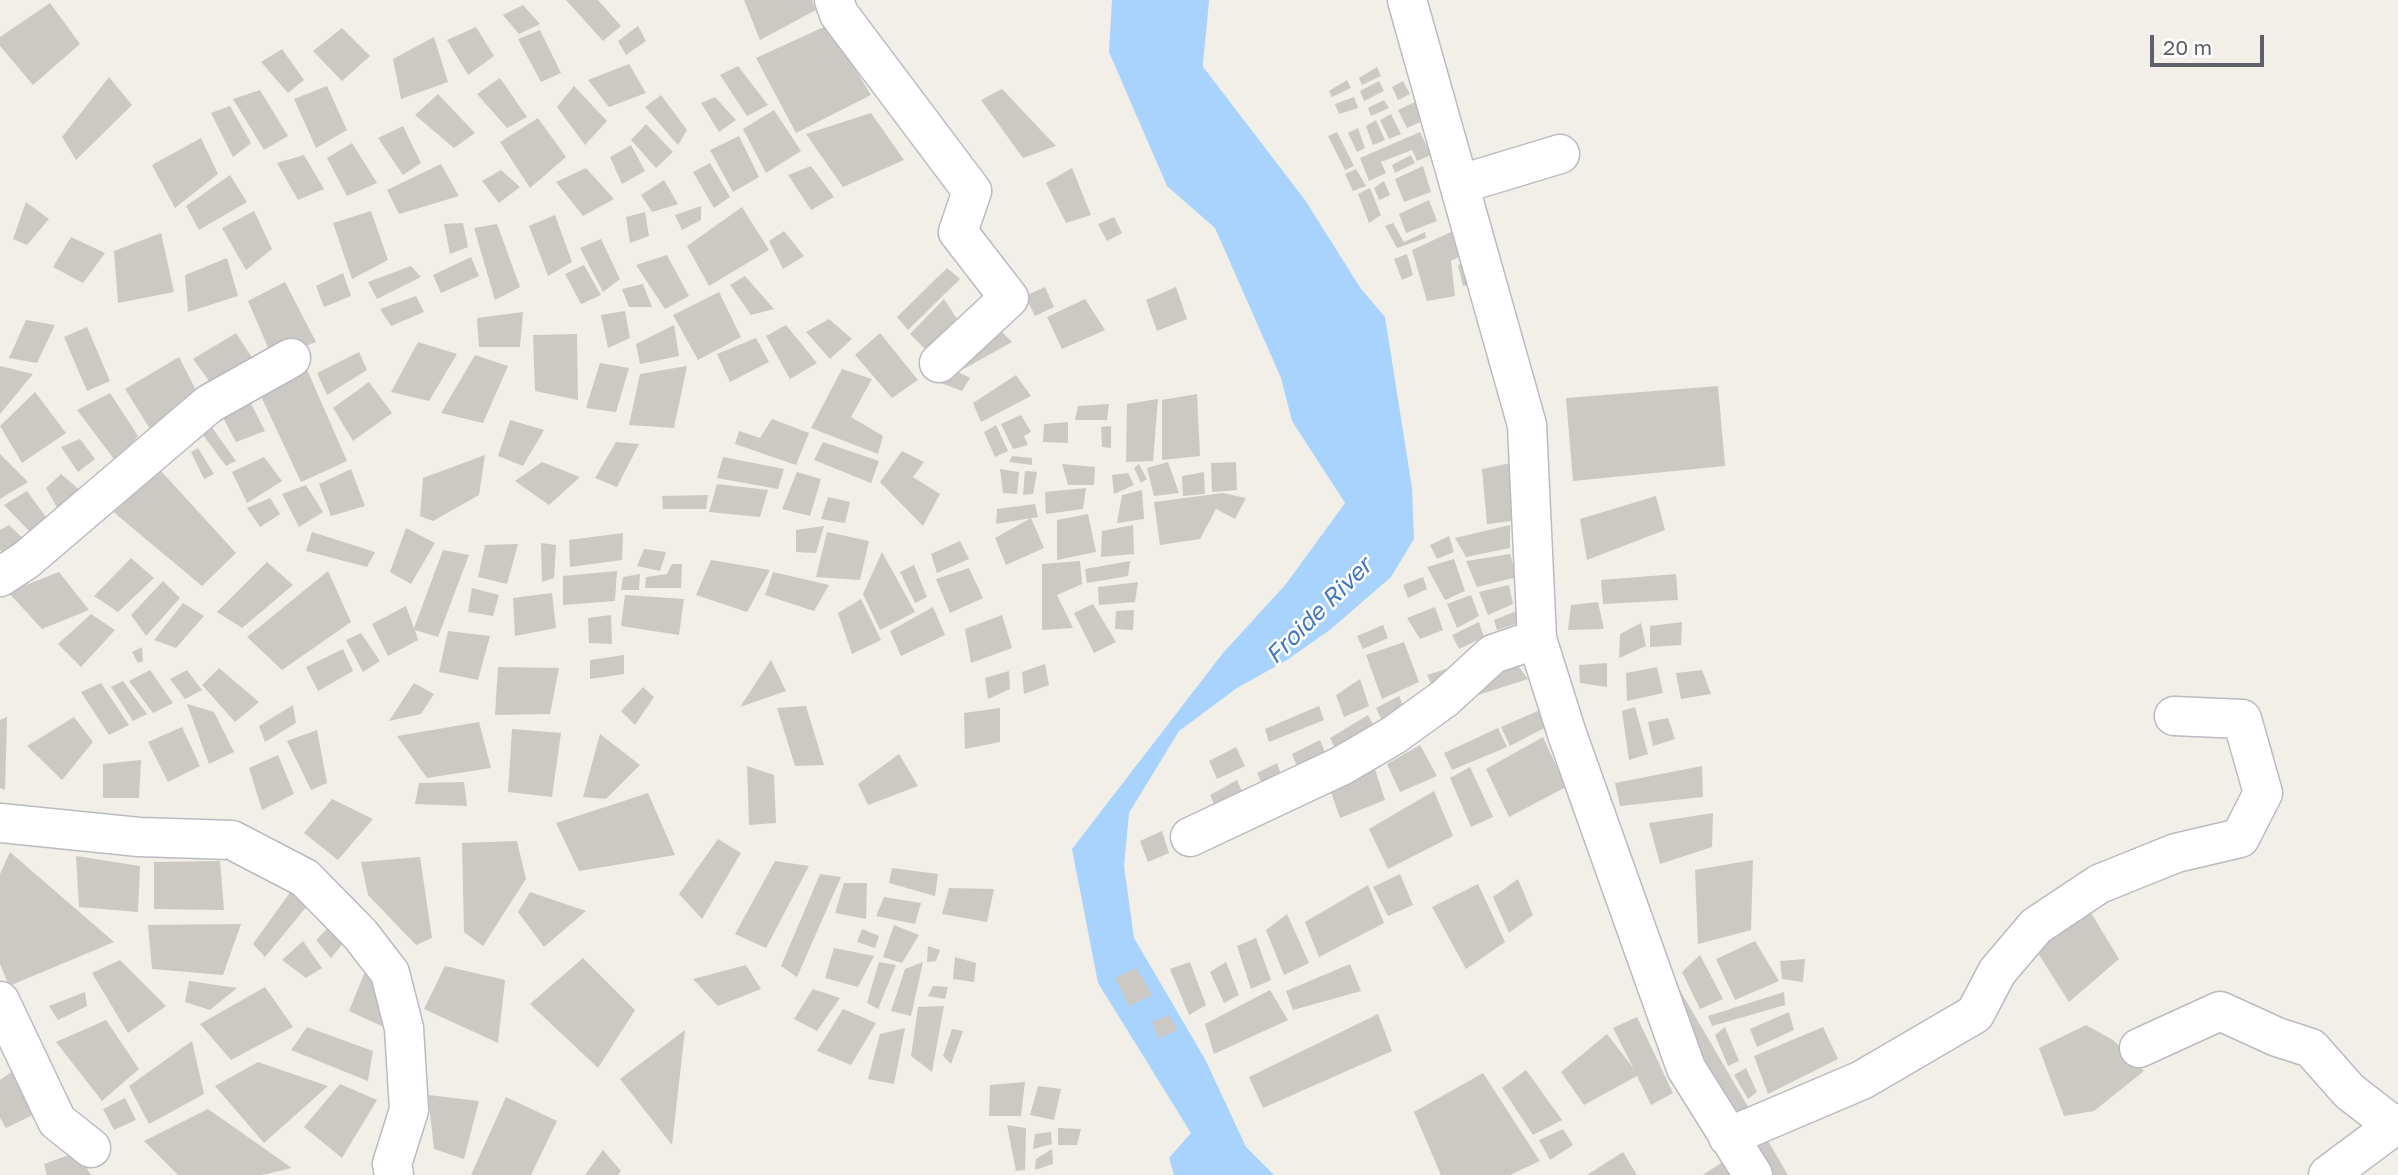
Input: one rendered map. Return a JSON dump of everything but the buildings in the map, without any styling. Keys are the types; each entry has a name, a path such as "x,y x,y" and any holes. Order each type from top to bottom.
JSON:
{"street":[{"path":"834,0 839,14 972,191 958,232 1009,298 939,363"},
{"path":"1407,0 1527,425 1537,639 1567,734 1686,1068 1753,1175"},
{"path":"1461,184 1560,154"},
{"path":"0,577 26,560 209,404 291,358"},
{"path":"1190,837 1341,766 1394,735 1445,698 1493,654 1537,639"},
{"path":"1728,1137 1863,1080 1975,1014 1997,972 2036,926 2099,884 2176,853 2240,838 2263,793 2242,719 2174,716"},
{"path":"0,823 139,837 232,840 305,877 360,934 390,973 404,1028 409,1110 392,1164 394,1175"},
{"path":"0,1001 57,1121 91,1149"},
{"path":"2139,1048 2220,1011 2277,1037 2311,1048 2349,1091 2396,1125 2328,1175"}],"water":[{"path":"1112,0 1164,0 1194,55 1305,200 1361,289 1385,317 1412,488 1414,539 1391,577 1331,629 1287,660 1237,688 1179,731 1129,813 1124,866 1134,938 1205,1059 1246,1147 1274,1175 1174,1175 1169,1158 1191,1133 1098,983 1072,849 1223,653 1286,584 1345,503 1292,421 1281,378 1215,228 1167,186 1109,52"}],"waterway":[{"name":"Froide River","path":"1175,0 1167,82 1185,102"}]}
